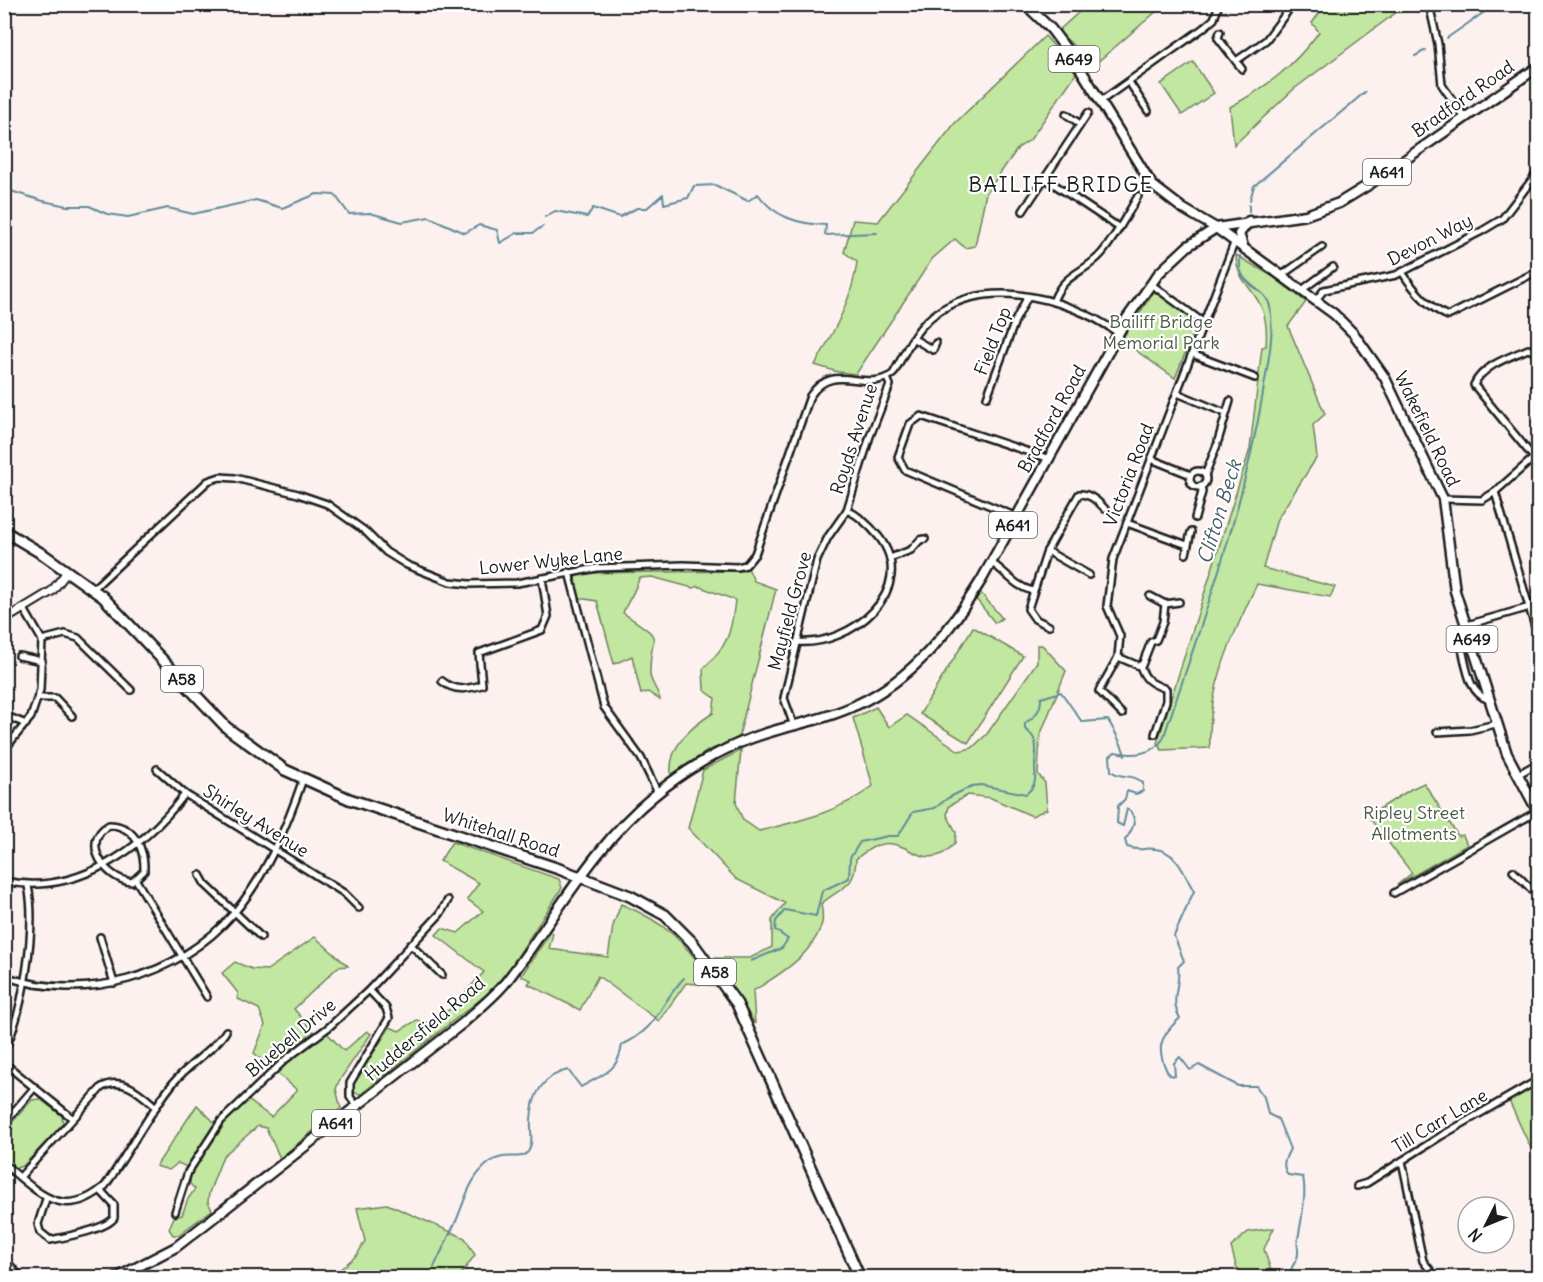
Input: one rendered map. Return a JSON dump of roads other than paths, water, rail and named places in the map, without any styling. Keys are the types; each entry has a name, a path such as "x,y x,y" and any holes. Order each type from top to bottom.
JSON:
{"highway":[{"name":"Whitehall Road","path":"4,531 103,597 226,728 267,758 303,779 349,799 630,896 665,915 692,942 737,1004 860,1278"}],"main road":[{"name":"A649","path":"1025,4 1051,29 1101,101 1152,185 1182,208 1216,228"},
{"name":"Bradford Road","path":"742,743 857,705 892,684 927,656 958,618 992,562 1118,333 1151,284 1188,246 1216,228 1250,221 1306,215 1339,203 1539,68"},
{"path":"1244,248 1239,234 1250,221"},
{"name":"Wakefield Road","path":"1216,228 1316,300 1354,334 1385,378 1443,499 1455,591 1496,724 1517,776 1538,812"},
{"name":"Huddersfield Road","path":"116,1278 176,1247 463,1023 504,984 579,877 630,816 657,792 712,758 742,743"}],"street":[{"path":"1101,101 1202,29 1214,19 1219,4"},
{"path":"1428,4 1438,44 1442,85 1465,118"},
{"path":"1236,61 1266,40 1291,5"},
{"path":"1220,32 1218,38 1242,69"},
{"path":"1129,82 1148,111"},
{"path":"1023,211 1088,113"},
{"path":"1066,114 1080,124"},
{"name":"Devon Way","path":"1316,300 1324,290 1384,279 1402,272 1498,222 1539,172"},
{"path":"1046,179 1118,227"},
{"path":"1053,302 1064,280 1084,269 1101,254 1138,196"},
{"name":"Victoria Road","path":"1119,657 1120,636 1107,606 1113,559 1235,241"},
{"path":"1282,275 1322,247"},
{"path":"1302,290 1333,267"},
{"path":"1402,272 1416,291 1448,316 1539,272"},
{"path":"1151,284 1204,323"},
{"path":"887,378 893,374 922,327 959,301 993,294 1053,302 1106,324 1118,333"},
{"name":"Field Top","path":"987,397 1015,321 1027,298"},
{"path":"914,339 932,353 936,343"},
{"path":"1443,499 1482,500 1495,492 1536,456 1473,385 1478,375 1504,360 1528,349 1539,353"},
{"path":"1192,354 1256,378"},
{"name":"Lower Wyke Lane","path":"93,590 208,481 220,477 261,484 327,504 365,531 386,552 407,565 450,582 502,584 597,568 683,565 737,567 746,565 755,554 815,388 830,379 839,377 878,382 887,378"},
{"name":"Royds Avenue","path":"847,510 890,385 887,378"},
{"path":"1177,393 1225,413"},
{"path":"1195,518 1202,492 1201,486 1206,480 1205,475 1218,443 1230,401"},
{"path":"1017,517 901,466 898,457 910,424 921,416 1050,459"},
{"path":"1151,459 1191,475"},
{"path":"1191,475 1197,471 1205,475"},
{"path":"1191,475 1192,484 1201,486"},
{"path":"1495,492 1539,637"},
{"path":"1049,626 1030,615 1028,609 1032,591 1047,551 1079,494 1085,493 1100,502 1105,509"},
{"path":"796,642 836,636 876,610 888,593 893,573 890,558 873,530 857,514 847,510"},
{"name":"Mayfield Grove","path":"794,726 784,698 796,642 817,560 828,537 847,510"},
{"path":"1126,523 1187,545"},
{"path":"1186,554 1191,532"},
{"path":"890,558 911,550 920,540 925,539"},
{"path":"1047,551 1089,575"},
{"path":"992,562 1005,572 1013,583 1032,591"},
{"path":"4,620 52,591 67,572"},
{"path":"569,572 604,707 641,758 657,792"},
{"path":"442,681 448,686 465,690 482,685 479,653 542,630 548,616 542,578"},
{"path":"1150,596 1165,604 1179,602"},
{"path":"1155,734 1166,702 1166,689 1150,683 1143,675 1140,665 1150,642 1156,640 1163,622 1165,604"},
{"path":"1467,625 1530,607"},
{"path":"4,750 34,713 38,698 42,640 24,609"},
{"path":"42,640 65,634 78,638 131,690"},
{"path":"1462,649 1473,688 1481,697 1489,700"},
{"path":"19,656 42,661"},
{"path":"1122,714 1099,691 1119,657 1140,665"},
{"path":"38,698 55,698 72,716"},
{"path":"4,715 26,723"},
{"path":"1437,732 1470,730 1496,724"},
{"path":"1517,776 1539,763"},
{"name":"Shirley Avenue","path":"157,768 185,794 344,893 359,908"},
{"path":"4,976 60,988 114,983 132,979 181,955 210,936 234,913 254,886 274,850 303,779"},
{"path":"4,880 28,886 61,882 82,876 138,843 157,828 185,794"},
{"path":"1394,893 1538,812"},
{"path":"109,825 122,827 132,833 144,853 144,871 136,880 119,880 102,865 96,840 103,828 109,825"},
{"path":"1513,871 1539,896"},
{"path":"200,875 234,913 261,937"},
{"path":"136,880 207,997"},
{"path":"4,1052 15,1026 24,982 28,953 28,886"},
{"name":"Bluebell Drive","path":"175,1212 188,1172 221,1121 302,1046 329,1027 369,990 440,914 448,900"},
{"path":"100,937 114,983"},
{"path":"411,944 442,975"},
{"path":"357,1106 349,1093 350,1083 389,1018 386,1008 369,990"},
{"path":"4,1164 46,1199 72,1202 92,1196 113,1174 156,1107 186,1069 210,1047 220,1043 226,1031"},
{"path":"4,1063 72,1118"},
{"name":"Till Carr Lane","path":"1357,1186 1539,1080"},
{"path":"20,1177 102,1087 111,1083 128,1086 156,1107"},
{"path":"4,1123 35,1087"},
{"path":"1402,1161 1424,1261 1431,1271"},
{"path":"46,1199 38,1224 40,1232 50,1240 108,1224 114,1218 114,1205 100,1190"},
{"path":"4,1258 21,1278"}],"waterway":[{"name":"Clifton Beck","path":"1447,38 1496,4"},
{"name":"Clifton Beck","path":"1415,56 1426,50"},
{"name":"Clifton Beck","path":"1250,200 1254,186 1365,92"},
{"path":"545,217 555,211 587,217 593,208 620,217 637,208 647,208 663,194 664,204 688,198 694,186 715,185 748,201 758,194 779,214 796,221 826,225 825,235 877,233"},
{"path":"4,189 43,201 67,206 89,206 107,214 128,217 168,208 193,214 256,200 282,208 317,194 335,195 349,214 370,213 402,222 429,217 465,233 479,225 497,230 500,243 517,233 533,233 543,226"},
{"name":"Clifton Beck","path":"1249,205 1249,212"},
{"path":"1240,256 1240,270 1245,279 1268,301 1272,328 1255,437 1233,525 1163,739 1154,748 1142,753 1115,752 1110,756 1111,771 1143,783 1143,791 1136,794 1127,791 1125,799 1118,806 1117,823 1123,826 1127,809 1134,820 1125,840 1127,847 1155,849 1169,854 1175,859 1194,891 1174,936 1184,961 1178,967 1175,999 1180,1018 1167,1031 1161,1044 1162,1058 1169,1075 1175,1076 1174,1063 1180,1057 1190,1070 1199,1065 1238,1086 1256,1086 1264,1097 1268,1114 1278,1119 1290,1149 1284,1162 1286,1171 1288,1175 1303,1177 1304,1184 1298,1256 1291,1271 1294,1278"},
{"path":"751,961 782,948 788,939 775,930 776,921 785,910 816,916 822,891 849,878 850,858 860,842 898,836 913,812 935,808 948,798 972,786 981,785 1026,794 1035,780 1036,749 1035,740 1025,729 1025,723 1037,713 1041,698 1061,692 1082,722 1108,720 1125,755"},
{"path":"434,1267 477,1175 495,1159 521,1156 528,1152 531,1141 532,1111 540,1087 552,1076 568,1070 581,1087 603,1075 617,1061 622,1045 644,1031 684,978"},
{"path":"1295,1278 1302,1275 1304,1278"}],"district":[{"name":"BAILIFF BRIDGE","path":"1061,185"}],"park label":[{"name":"Bailiff Bridge Memorial Park","path":"1161,332"},
{"name":"Ripley Street Allotments","path":"1414,823"}]}
